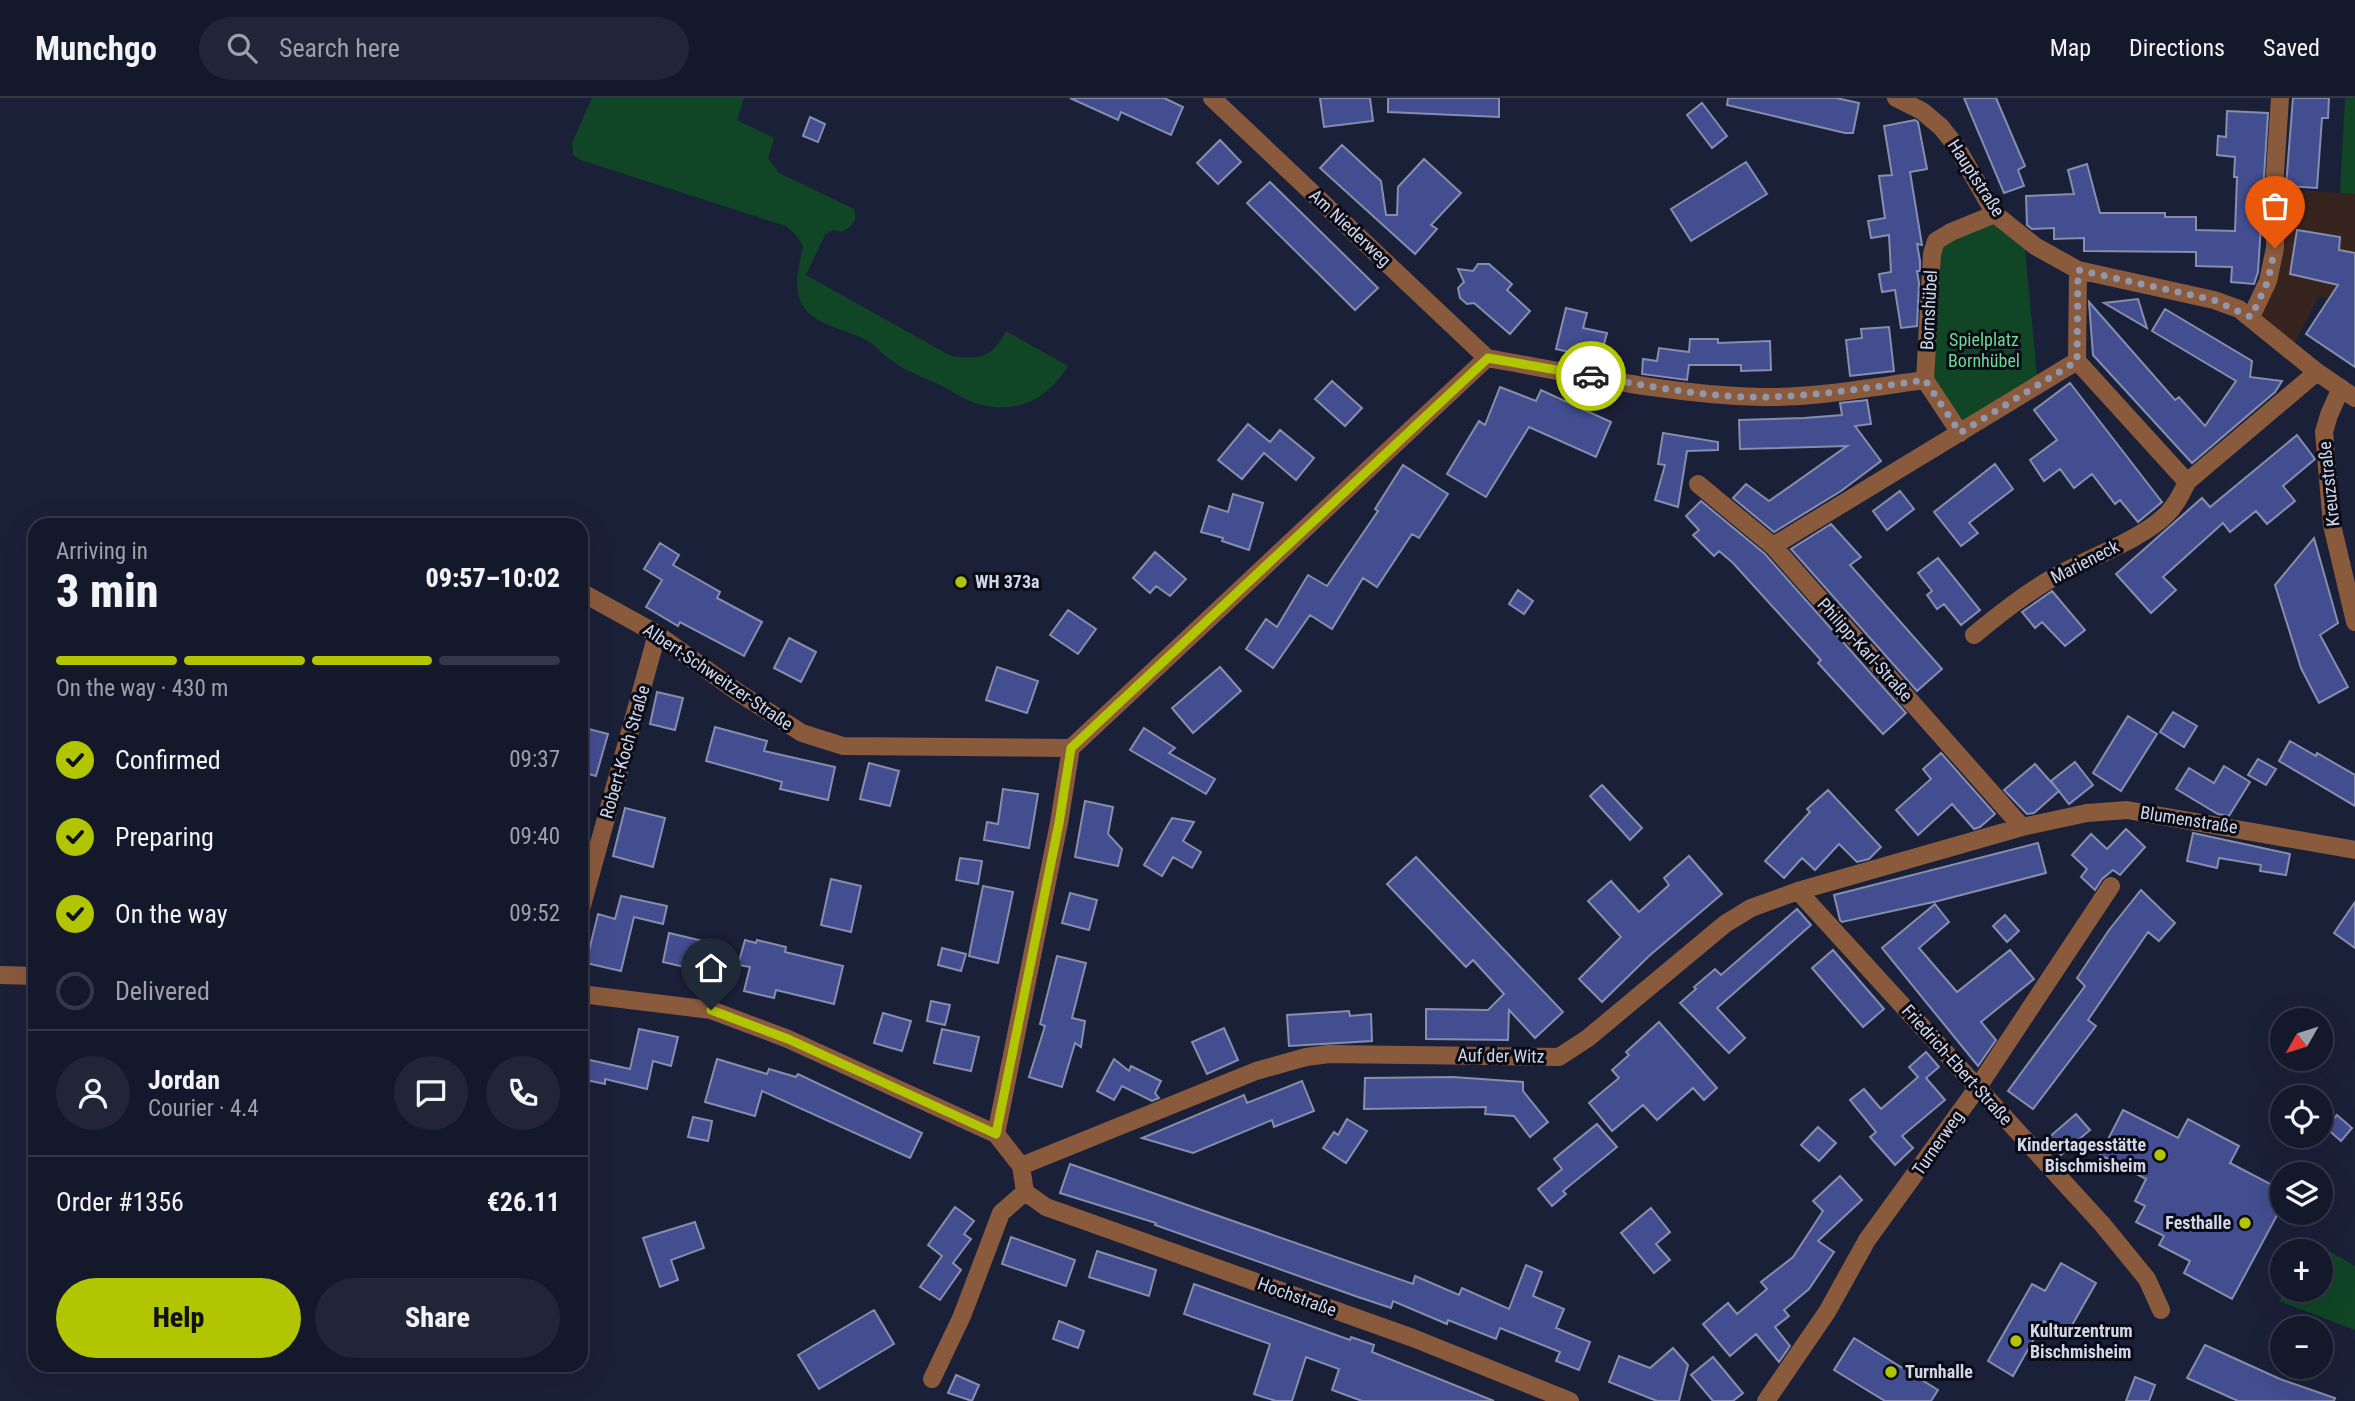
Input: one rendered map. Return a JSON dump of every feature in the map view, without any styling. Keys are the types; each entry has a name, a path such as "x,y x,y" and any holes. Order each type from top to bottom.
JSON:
{"street":[{"name":"Am Niederweg","path":"1212,98 1488,358"},
{"name":"Hauptstraße","path":"1896,98 1922,111 1941,127 1956,146 1995,214 2035,246 2078,270 2214,300 2251,317 2317,372 2348,393"},
{"path":"2251,317 2268,281 2275,248 2274,173 2280,98"},
{"name":"Bornshübel","path":"1925,380 1932,254 1936,241 1995,214"},
{"path":"2078,270 2077,361 2187,482"},
{"path":"996,1134 1059,823 1071,748 1488,358 1667,389 1719,395 1803,395 1925,380 1960,433"},
{"path":"1773,546 2077,361"},
{"name":"Marieneck","path":"1974,635 2046,581 2127,541 2166,515 2179,499 2187,482 2317,372"},
{"name":"Kreuzstraße","path":"2348,393 2329,415 2324,432 2332,525 2355,622"},
{"name":"Philipp-Karl-Straße","path":"1698,484 1773,546 2022,827"},
{"name":"Albert-Schweitzer-Straße","path":"588,596 657,634 739,693 802,733 843,746 1071,748"},
{"name":"Robert-Koch Straße","path":"588,884 657,634"},
{"name":"Blumenstraße","path":"2022,827 2096,811 2127,810 2355,850"},
{"name":"Auf der Witz","path":"1021,1166 1256,1071 1306,1057 1329,1054 1559,1057 1588,1038 1725,924 1751,908 1798,891 2022,827"},
{"name":"Turnerweg","path":"1766,1401 1827,1312 1867,1240 1978,1087 2111,887"},
{"name":"Friedrich-Ebert-Straße","path":"1798,891 2138,1265 2161,1310"},
{"path":"0,975 28,976"},
{"path":"588,995 711,1010 788,1039 996,1134 1021,1166 1025,1192 1000,1213 962,1316 932,1379"},
{"name":"Hochstraße","path":"1025,1192 1046,1207 1413,1338 1570,1401"}],"shaded area":[{"path":"2282,189 2355,194 2355,303 2319,296 2293,346 2256,316"}],"green space":[{"path":"592,98 744,98 737,120 774,138 768,158 779,173 854,209 855,220 851,226 842,232 833,230 825,235 806,275 951,356 970,358 984,355 996,347 1006,331 1068,366 1042,394 1021,405 1009,407 982,405 914,374 863,338 824,323 808,312 802,304 798,290 803,246 786,226 581,160 573,155 572,143"},
{"path":"2345,98 2355,98 2355,194 2340,193"},
{"name":"Spielplatz Bornhübel","path":"1993,222 2025,249 2037,375 1962,423 1932,378 1941,244"},
{"path":"2333,1253 2355,1266 2355,1330 2333,1322 2333,1316 2318,1316 2282,1302 2333,1302"}],"building":[{"path":"1070,98 1164,98 1183,107 1171,135 1121,112 1118,120"},
{"path":"1320,98 1370,98 1373,121 1324,127"},
{"path":"1388,98 1499,98 1499,117 1388,112"},
{"path":"1728,98 1836,98 1859,103 1853,133 1845,133 1727,105"},
{"path":"1964,98 1996,98 2025,166 2018,170 2024,186 2004,193"},
{"path":"2293,98 2329,98 2328,118 2322,118 2317,188 2286,186"},
{"path":"1702,103 1727,136 1712,148 1687,115"},
{"path":"2227,111 2268,113 2258,272 2254,284 2231,282 2232,267 2196,266 2196,252 2084,251 2084,238 2054,239 2054,228 2032,229 2027,225 2026,196 2074,194 2068,170 2087,164 2100,213 2165,213 2165,217 2196,217 2196,230 2235,231 2235,157 2217,155 2218,136 2226,137"},
{"path":"810,117 825,124 818,142 803,136"},
{"path":"1915,120 1918,122 1927,169 1910,172 1922,245 1917,244 1920,271 1917,271 1917,326 1901,328 1895,290 1882,292 1879,274 1891,272 1889,235 1871,238 1868,221 1885,218 1879,176 1892,175 1884,126"},
{"path":"1220,140 1241,162 1218,184 1197,163"},
{"path":"1342,145 1381,181 1386,215 1397,215 1398,187 1424,159 1461,193 1431,225 1437,229 1415,254 1320,168"},
{"path":"1746,162 1767,194 1691,241 1671,209"},
{"path":"1270,182 1378,288 1355,310 1247,203"},
{"path":"2297,230 2340,237 2339,250 2355,253 2355,367 2306,334 2338,285 2290,274"},
{"path":"1478,264 1489,264 1512,284 1507,290 1530,311 1510,334 1474,303 1467,304 1460,298 1458,288 1464,282 1458,269 1473,271"},
{"path":"2138,299 2147,328 2104,303"},
{"path":"2089,302 2175,400 2179,397 2205,426 2236,381 2152,331 2165,309 2252,361 2250,377 2282,381 2275,392 2192,463 2093,355"},
{"path":"1566,308 1587,313 1583,328 1607,333 1600,359 1556,349"},
{"path":"1889,327 1894,371 1850,376 1846,340 1862,338 1861,329"},
{"path":"1690,339 1718,339 1718,343 1770,341 1771,370 1741,371 1741,365 1689,365 1687,380 1642,374 1643,359 1657,361 1659,348 1689,352"},
{"path":"1332,381 1362,408 1345,426 1315,399"},
{"path":"2070,383 2162,502 2138,522 2120,500 2115,504 2092,474 2074,488 2060,469 2044,481 2030,460 2057,440 2034,410"},
{"path":"1500,387 1536,401 1541,390 1611,422 1596,457 1529,427 1486,497 1447,474 1479,421 1485,425"},
{"path":"1867,400 1871,424 1855,426 1881,461 1841,491 1774,532 1733,498 1746,484 1769,501 1847,446 1740,449 1739,420 1842,415 1840,403"},
{"path":"1248,424 1270,442 1280,430 1314,458 1296,480 1264,453 1242,479 1218,460"},
{"path":"1663,433 1718,442 1718,450 1687,451 1678,507 1655,500 1665,465 1658,464"},
{"path":"2297,435 2315,459 2283,486 2295,501 2267,524 2256,511 2230,532 2223,523 2163,577 2176,590 2151,613 2116,574 2202,498 2210,507"},
{"path":"1995,464 2013,489 1969,523 1978,533 1961,546 1934,512"},
{"path":"1403,465 1448,494 1419,538 1412,534 1377,587 1363,578 1332,629 1310,615 1273,668 1246,649 1266,619 1277,627 1308,575 1327,586 1378,511 1375,509"},
{"path":"1900,491 1914,509 1887,530 1873,511"},
{"path":"1233,494 1263,503 1249,550 1222,541 1223,538 1201,532 1209,506 1228,512"},
{"path":"1701,501 1765,554 1906,713 1883,734 1818,663 1821,660 1733,563 1719,551 1714,556 1693,535 1699,530 1686,516"},
{"path":"1831,524 1861,557 1850,565 1942,669 1917,691 1791,549"},
{"path":"2314,538 2338,623 2320,635 2348,687 2319,703 2301,668 2275,585"},
{"path":"660,543 679,555 673,565 720,592 717,598 762,622 744,656 680,622 678,626 646,607 662,580 644,569"},
{"path":"1155,552 1186,579 1170,596 1156,586 1150,593 1133,578"},
{"path":"1938,558 1980,610 1961,625 1944,604 1937,609 1927,595 1932,591 1918,573"},
{"path":"1518,590 1533,601 1524,614 1509,604"},
{"path":"2052,591 2085,630 2065,646 2042,622 2035,628 2022,612"},
{"path":"1068,610 1096,629 1078,654 1050,635"},
{"path":"789,638 816,652 801,682 774,668"},
{"path":"997,667 1038,681 1027,713 986,700"},
{"path":"1220,667 1241,691 1193,733 1172,708"},
{"path":"657,692 683,698 675,730 650,724"},
{"path":"2173,712 2197,726 2184,747 2160,732"},
{"path":"2128,716 2157,734 2121,791 2093,773"},
{"path":"715,727 767,741 764,751 835,767 828,800 780,789 782,782 706,761"},
{"path":"1144,728 1175,748 1169,753 1215,779 1206,794 1130,750"},
{"path":"588,729 608,734 596,776 588,774"},
{"path":"2290,741 2355,775 2355,806 2279,761"},
{"path":"1941,753 1995,814 1974,829 1952,804 1918,835 1896,810 1931,779 1923,769"},
{"path":"2258,759 2276,769 2266,785 2248,775"},
{"path":"2075,762 2093,785 2069,804 2051,781"},
{"path":"869,763 899,771 890,806 860,799"},
{"path":"2035,764 2059,791 2034,813 2027,814 2004,790"},
{"path":"2224,766 2250,782 2229,816 2218,814 2176,789 2189,768 2214,783"},
{"path":"1602,785 1642,828 1630,840 1590,796"},
{"path":"1003,789 1038,794 1029,848 984,840 987,822 998,824"},
{"path":"1828,790 1881,847 1869,859 1857,862 1839,844 1815,870 1802,858 1784,878 1765,861 1810,812 1807,809"},
{"path":"1085,801 1113,807 1108,834 1122,849 1118,866 1075,857"},
{"path":"625,808 665,818 653,867 613,856"},
{"path":"1172,818 1194,822 1183,841 1201,852 1192,868 1173,857 1162,876 1144,865"},
{"path":"2126,829 2145,847 2120,875 2113,870 2102,879 2095,890 2081,877 2087,869 2072,855 2091,834 2107,849"},
{"path":"2193,833 2290,854 2286,875 2260,871 2261,865 2219,858 2217,868 2187,861"},
{"path":"2038,843 2046,873 1938,901 1842,922 1840,920 1834,895"},
{"path":"1689,856 1722,894 1649,956 1602,1002 1579,979 1621,937 1588,901 1611,881 1639,912 1669,885 1664,878"},
{"path":"1416,857 1563,1012 1535,1038 1509,1010 1508,1040 1426,1039 1426,1009 1488,1010 1504,994 1473,960 1466,967 1387,884"},
{"path":"960,858 982,861 978,884 956,880"},
{"path":"831,879 861,886 851,932 821,925"},
{"path":"983,886 1013,892 998,963 969,956"},
{"path":"2141,890 2175,923 2159,941 2148,932 2088,1020 2096,1026 2033,1109 2008,1091 2085,986 2077,978 2109,930"},
{"path":"1070,893 1097,900 1089,930 1062,923"},
{"path":"621,896 667,906 663,924 634,917 621,971 588,963 598,914 615,919"},
{"path":"2355,902 2355,948 2334,933"},
{"path":"1935,904 1949,922 1919,948 1957,992 2010,950 2034,979 1981,1022 1996,1040 1978,1066 1882,948"},
{"path":"1797,909 1811,925 1717,1008 1745,1038 1729,1053 1680,1003 1715,969 1721,975"},
{"path":"2005,915 2019,931 2007,942 1993,926"},
{"path":"669,933 720,945 714,974 663,962"},
{"path":"745,940 786,947 785,952 843,966 834,1004 776,990 774,998 744,991 750,967 738,965"},
{"path":"942,948 966,954 961,971 938,965"},
{"path":"1833,950 1884,1009 1863,1027 1812,968"},
{"path":"1057,956 1086,963 1072,1018 1085,1021 1081,1047 1075,1043 1062,1087 1029,1077 1045,1026 1040,1024"},
{"path":"931,1001 950,1005 945,1025 927,1021"},
{"path":"1349,1011 1350,1016 1371,1014 1372,1041 1289,1046 1287,1015"},
{"path":"883,1013 911,1021 902,1051 874,1043"},
{"path":"1659,1022 1717,1088 1704,1100 1693,1088 1657,1120 1643,1105 1612,1131 1589,1103 1619,1078 1612,1070 1629,1055 1626,1052"},
{"path":"1224,1028 1238,1060 1207,1074 1192,1042"},
{"path":"639,1029 678,1037 671,1066 653,1061 647,1089 605,1079 605,1084 588,1080 588,1060 630,1069"},
{"path":"942,1029 979,1037 971,1071 934,1063"},
{"path":"1926,1052 1939,1067 1926,1078 1945,1100 1902,1136 1913,1148 1895,1165 1870,1137 1876,1132 1850,1100 1864,1089 1881,1109 1918,1077 1909,1067"},
{"path":"717,1059 767,1074 769,1069 796,1077 798,1074 922,1133 910,1158 762,1091 755,1116 705,1102"},
{"path":"1114,1059 1129,1071 1131,1066 1161,1081 1155,1093 1159,1098 1152,1101 1122,1086 1114,1100 1097,1091"},
{"path":"1453,1077 1523,1082 1523,1091 1548,1122 1530,1137 1514,1116 1485,1114 1486,1107 1364,1109 1365,1078"},
{"path":"1302,1081 1314,1111 1274,1127 1272,1120 1193,1153 1142,1138 1244,1095 1247,1103"},
{"path":"2123,1110 2178,1138 2188,1119 2239,1146 2230,1163 2270,1184 2272,1225 2232,1299 2184,1273 2190,1261 2159,1245 2164,1236 2136,1222 2145,1206 2135,1201 2146,1179 2100,1155"},
{"path":"2076,1114 2090,1130 2061,1155 2047,1139"},
{"path":"2337,1115 2352,1128 2341,1141 2333,1134 2333,1120"},
{"path":"693,1117 712,1121 708,1141 688,1137"},
{"path":"1347,1119 1367,1131 1346,1163 1323,1148 1334,1132 1338,1135"},
{"path":"1597,1124 1617,1147 1563,1191 1566,1194 1552,1206 1538,1189 1562,1169 1554,1159"},
{"path":"1818,1127 1836,1143 1819,1161 1801,1145"},
{"path":"1070,1164 1413,1284 1415,1276 1459,1295 1462,1288 1509,1309 1526,1265 1542,1272 1533,1296 1564,1309 1556,1328 1590,1342 1579,1370 1556,1361 1560,1352 1500,1328 1496,1339 1448,1320 1447,1324 1393,1301 1391,1308 1358,1297 1155,1225 1156,1223 1060,1193"},
{"path":"1840,1176 1862,1200 1818,1241 1834,1252 1809,1289 1784,1310 1789,1316 1775,1327 1790,1346 1779,1362 1756,1334 1730,1356 1703,1324 1728,1303 1737,1314 1767,1289 1761,1282 1793,1257 1823,1211 1813,1201"},
{"path":"955,1207 974,1221 964,1234 971,1239 953,1263 961,1270 940,1300 920,1287 942,1256 928,1245"},
{"path":"1651,1208 1670,1232 1656,1244 1670,1260 1654,1273 1621,1233"},
{"path":"695,1222 704,1248 671,1260 678,1280 660,1287 643,1238"},
{"path":"1011,1237 1075,1260 1066,1286 1002,1264"},
{"path":"1097,1251 1156,1270 1149,1296 1089,1277"},
{"path":"2061,1263 2096,1283 2067,1334 2044,1321 2013,1376 1988,1361 2032,1284 2045,1291"},
{"path":"1194,1284 1350,1340 1351,1337 1374,1345 1372,1352 1494,1401 1362,1401 1332,1390 1339,1369 1306,1357 1292,1401 1276,1401 1254,1394 1270,1344 1184,1314"},
{"path":"874,1310 894,1344 819,1389 798,1355"},
{"path":"1059,1321 1084,1331 1078,1348 1053,1339"},
{"path":"1854,1338 1938,1390 1931,1401 1885,1401 1834,1370"},
{"path":"2205,1345 2270,1374 2270,1379 2280,1379 2335,1398 2334,1401 2238,1401 2187,1378"},
{"path":"1673,1348 1688,1365 1679,1401 1657,1401 1609,1382 1619,1356 1650,1368"},
{"path":"1713,1357 1743,1393 1733,1401 1713,1401 1691,1375"},
{"path":"956,1375 979,1385 972,1401 948,1393"},
{"path":"2135,1377 2155,1385 2149,1401 2126,1401"}],"way so far":[{"path":"1591,376 1667,389 1764,397 1803,395 1925,380 1960,433 2077,361 2078,270 2214,300 2239,309 2251,317 2268,281 2275,248"}],"place":[{"name":"WH 373a","path":"961,582"},
{"name":"Kindertagesstätte Bischmisheim","path":"2160,1155"},
{"name":"Festhalle","path":"2245,1223"},
{"name":"Kulturzentrum Bischmisheim","path":"2016,1341"},
{"name":"Turnhalle","path":"1891,1372"}],"route":[{"path":"711,1010 788,1039 996,1134 1059,823 1071,748 1488,358 1591,376"}]}
